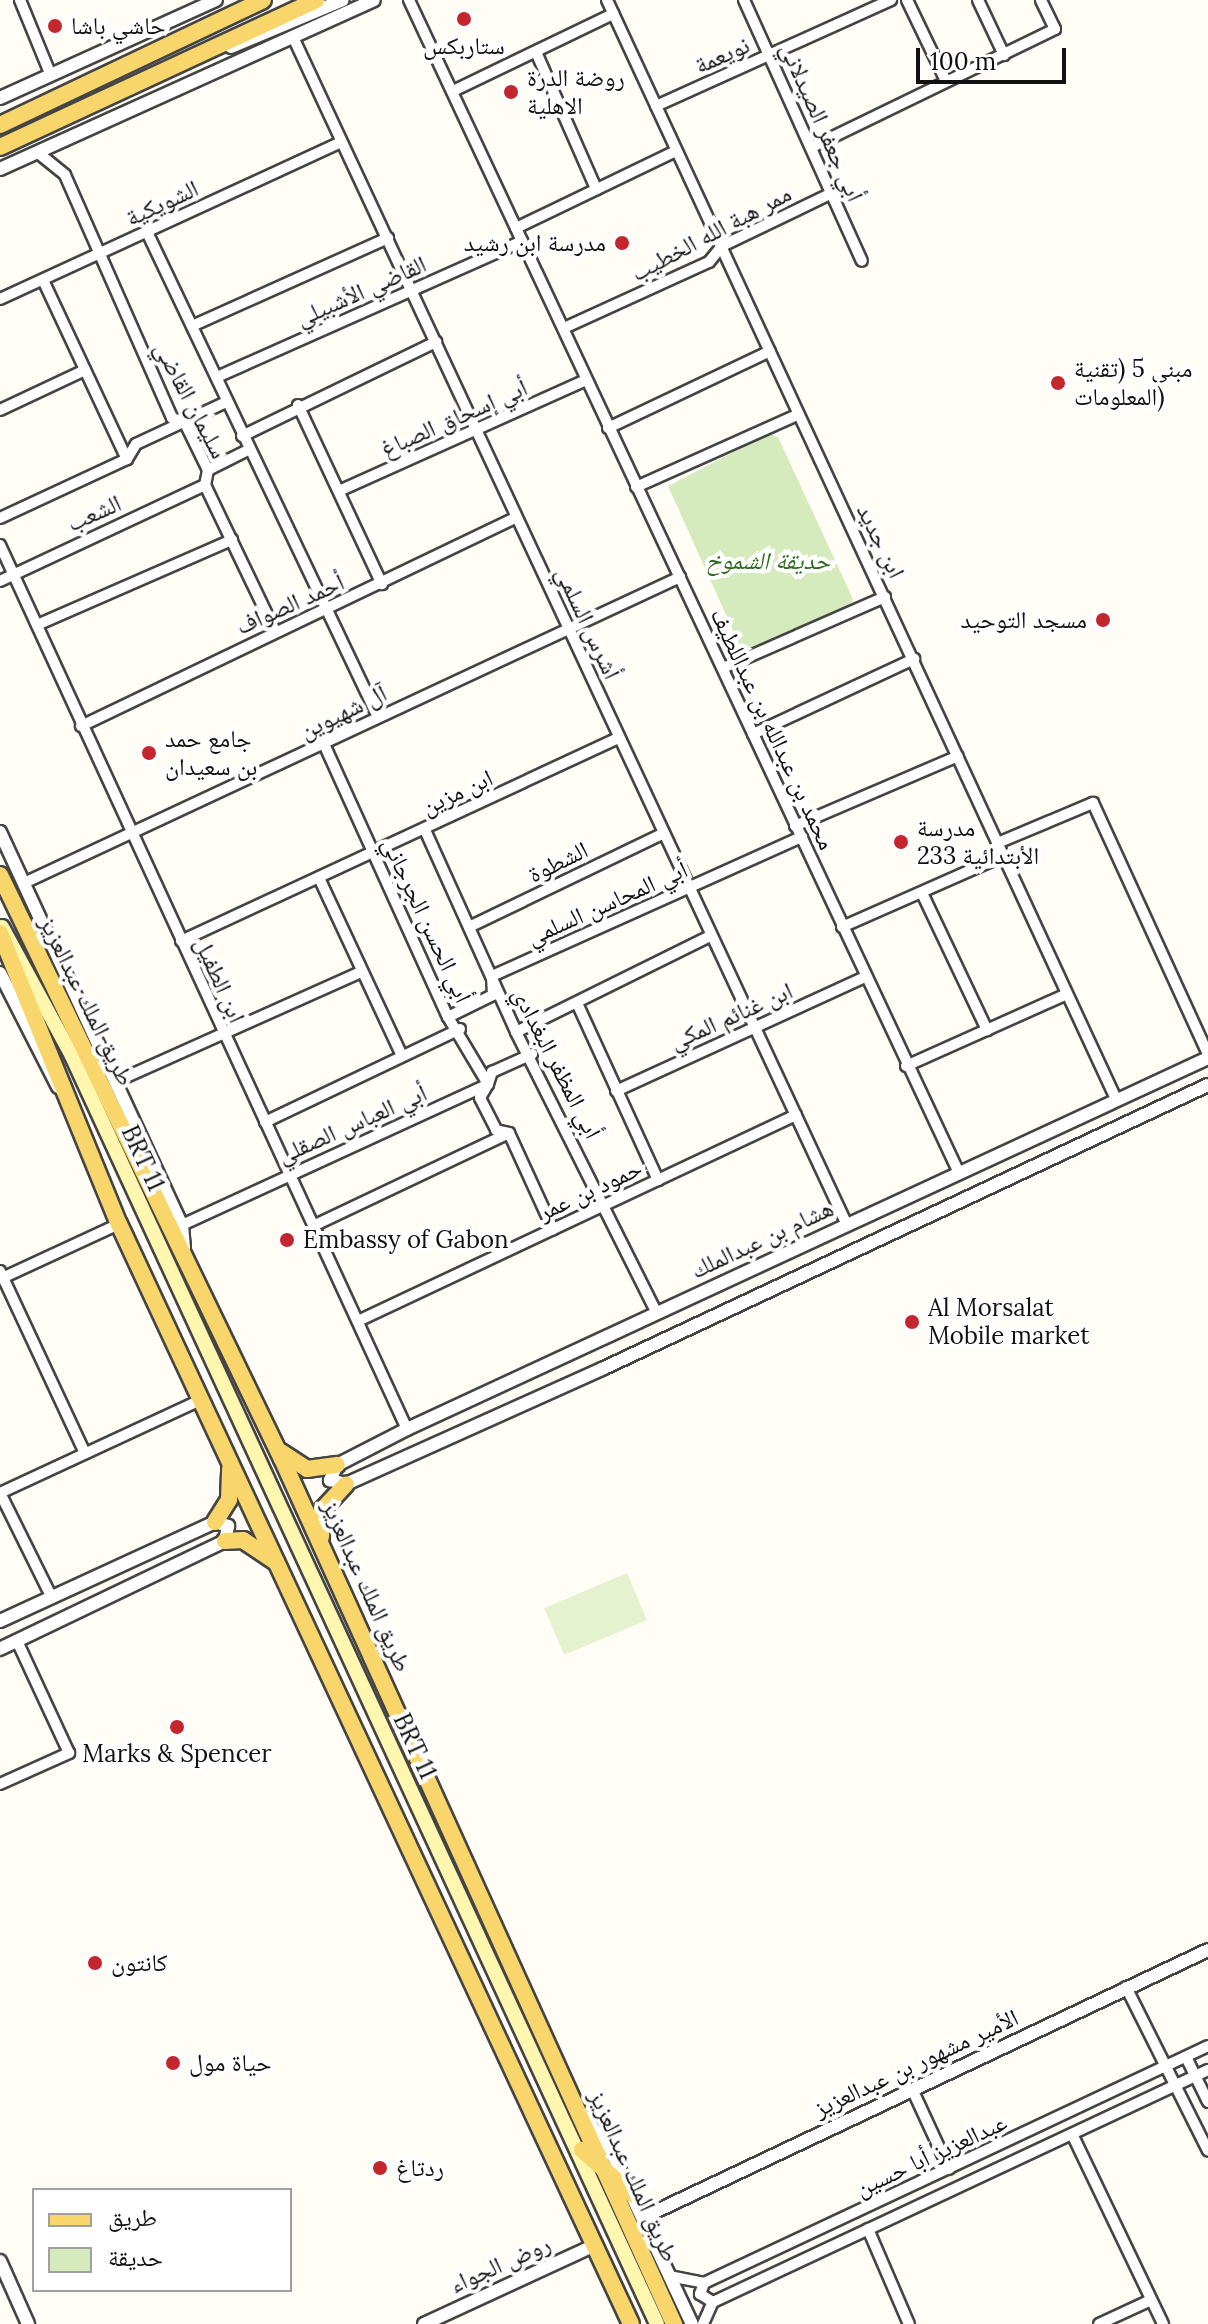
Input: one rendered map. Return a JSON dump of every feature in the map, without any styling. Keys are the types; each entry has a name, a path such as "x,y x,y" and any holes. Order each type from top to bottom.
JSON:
{"main road":[{"path":"0,125 260,0"},
{"path":"0,147 317,0"},
{"name":"طريق الملك عبدالعزيز","path":"0,875 184,1248 321,1542 674,2324"},
{"name":"BRT 11","path":"0,925 72,1056"},
{"name":"طريق الملك عبدالعزيز","path":"0,933 119,1224 631,2324"},
{"name":"BRT 11","path":"39,955 40,978 72,1056 520,2032 582,2150 657,2324"},
{"path":"275,1446 301,1467 337,1465"},
{"path":"215,1522 229,1500 230,1463"},
{"path":"321,1542 322,1510 346,1484"},
{"path":"225,1541 243,1540 279,1564"},
{"path":"582,2150 632,2194"}],"street":[{"path":"20,0 50,73"},
{"path":"149,76 343,0"},
{"path":"0,169 374,0"},
{"name":"محمد بن عبدالله بن عبداللطيف","path":"409,0 802,837 953,1174"},
{"name":"ابن جديد","path":"607,0 797,415 1000,842 1113,1104"},
{"name":"أبي جعفر الصيدلاني","path":"744,0 862,261"},
{"name":"نويعمة","path":"656,106 891,0"},
{"path":"907,0 946,81"},
{"path":"978,0 1004,55"},
{"path":"812,147 1055,29 1042,0"},
{"path":"0,98 212,2"},
{"path":"453,91 613,14"},
{"name":"أشرس السلمي","path":"293,37 847,1225"},
{"path":"536,52 596,189"},
{"name":"الشويكية","path":"0,299 341,142"},
{"path":"516,228 676,151"},
{"name":"سليمان القاضي","path":"37,152 65,175 172,418 185,423 208,470 205,485 275,631"},
{"name":"ممر هبة الله الخطيب","path":"564,328 709,262 722,246 832,193"},
{"name":"سليمان القاضي","path":"147,232 217,377 248,450 378,717"},
{"path":"192,326 388,238"},
{"name":"القاضي الأشبيلي","path":"217,377 522,241"},
{"path":"43,280 127,459"},
{"path":"242,436 294,415 298,405 436,342"},
{"path":"608,428 770,351"},
{"path":"0,410 85,370"},
{"name":"أبي إسحاق الصباغ","path":"339,491 586,380"},
{"path":"0,518 127,459 136,444 226,402"},
{"path":"298,405 382,584"},
{"path":"636,487 797,415"},
{"path":"208,470 248,450"},
{"name":"الشعب","path":"0,581 12,572 205,485"},
{"name":"أحمد الصواف","path":"81,726 516,518"},
{"path":"37,625 232,540"},
{"name":"ابن الطفيل","path":"0,545 222,1034 407,1429"},
{"name":"آل شهيوين","path":"24,883 570,631 680,577"},
{"path":"723,668 885,597"},
{"path":"753,734 914,659"},
{"name":"ابن مزين","path":"181,941 320,880 619,738"},
{"name":"أبي الحسن الجرجاني","path":"324,744 448,1017 460,1029 488,1084 480,1098 496,1130 509,1133 553,1229"},
{"path":"795,826 958,756"},
{"path":"1000,842 1093,803 1208,1056"},
{"name":"أبي المظفر البغدادي","path":"425,830 516,1032 532,1054 656,1312"},
{"path":"0,832 182,1225 184,1248"},
{"name":"الشطوة","path":"469,927 664,833"},
{"name":"أبي المحاسن السلمي","path":"492,976 802,837"},
{"path":"842,927 1005,855"},
{"path":"320,880 402,1056"},
{"path":"922,893 987,1030"},
{"path":"516,1032 710,936"},
{"path":"115,1082 361,972"},
{"path":"0,973 5,996 70,1106"},
{"path":"448,1017 493,995 492,976"},
{"name":"ابن غنائم المكي","path":"616,1091 863,978"},
{"path":"906,1066 1067,994"},
{"path":"577,1003 658,1180"},
{"path":"265,1122 460,1029"},
{"name":"أبي العباس الصقلي","path":"182,1225 488,1084 492,1072 532,1054"},
{"name":"هشام بن عبدالملك","path":"337,1465 656,1312 953,1174 1113,1104 1208,1056"},
{"name":"هشام بن عبدالملك","path":"346,1484 1208,1085"},
{"path":"1113,1104 1119,1127"},
{"name":"حمود بن عمر","path":"358,1321 796,1115"},
{"path":"313,1226 509,1133"},
{"path":"953,1174 960,1201"},
{"path":"85,1453 1,1276 119,1224"},
{"path":"52,1598 0,1493 200,1400"},
{"path":"337,1465 330,1480 346,1484"},
{"path":"0,1621 215,1522 228,1526 225,1541 0,1649"},
{"path":"0,1784 69,1753 17,1641"},
{"name":"الأمير مشهور بن عبدالعزيز","path":"644,2217 1208,1950"},
{"path":"1126,1987 1208,2151"},
{"name":"عبدالعزيز أبا حسين","path":"704,2283 1208,2046"},
{"path":"1186,2057 1208,2102"},
{"name":"عبدالعزيز أبا حسين","path":"713,2302 1073,2136 1208,2070"},
{"path":"912,2089 949,2169"},
{"path":"578,2109 599,2130 644,2217 692,2324"},
{"path":"1073,2136 1163,2324"},
{"path":"868,2229 909,2324"},
{"name":"روض الجواء","path":"424,2324 595,2245"},
{"path":"0,2261 28,2324"},
{"path":"669,2276 704,2283 700,2294 713,2302 703,2324"},
{"path":"1099,2324 1151,2300"}],"green space":[{"name":"حديقة الشموخ","path":"769,434 778,437 853,599 850,607 749,652 741,648 668,486"},
{"path":"627,1573 647,1620 564,1655 544,1608"}],"place":[{"name":"ستاربكس","path":"464,19"},
{"name":"حاشي باشا","path":"55,26"},
{"name":"روضة الدرة الاهلية","path":"511,92"},
{"name":"مدرسة ابن رشيد","path":"622,243"},
{"name":"مبنى 5 (تقنية المعلومات)","path":"1058,383"},
{"name":"مسجد التوحيد","path":"1103,620"},
{"name":"جامع حمد بن سعيدان","path":"149,753"},
{"name":"مدرسة الأبتدائية 233","path":"901,842"},
{"name":"Embassy of Gabon","path":"287,1240"},
{"name":"Al Morsalat Mobile market","path":"912,1322"},
{"name":"Marks & Spencer","path":"177,1727"},
{"name":"كانتون","path":"95,1963"},
{"name":"حياة مول","path":"173,2063"},
{"name":"ردتاغ","path":"380,2168"}]}
